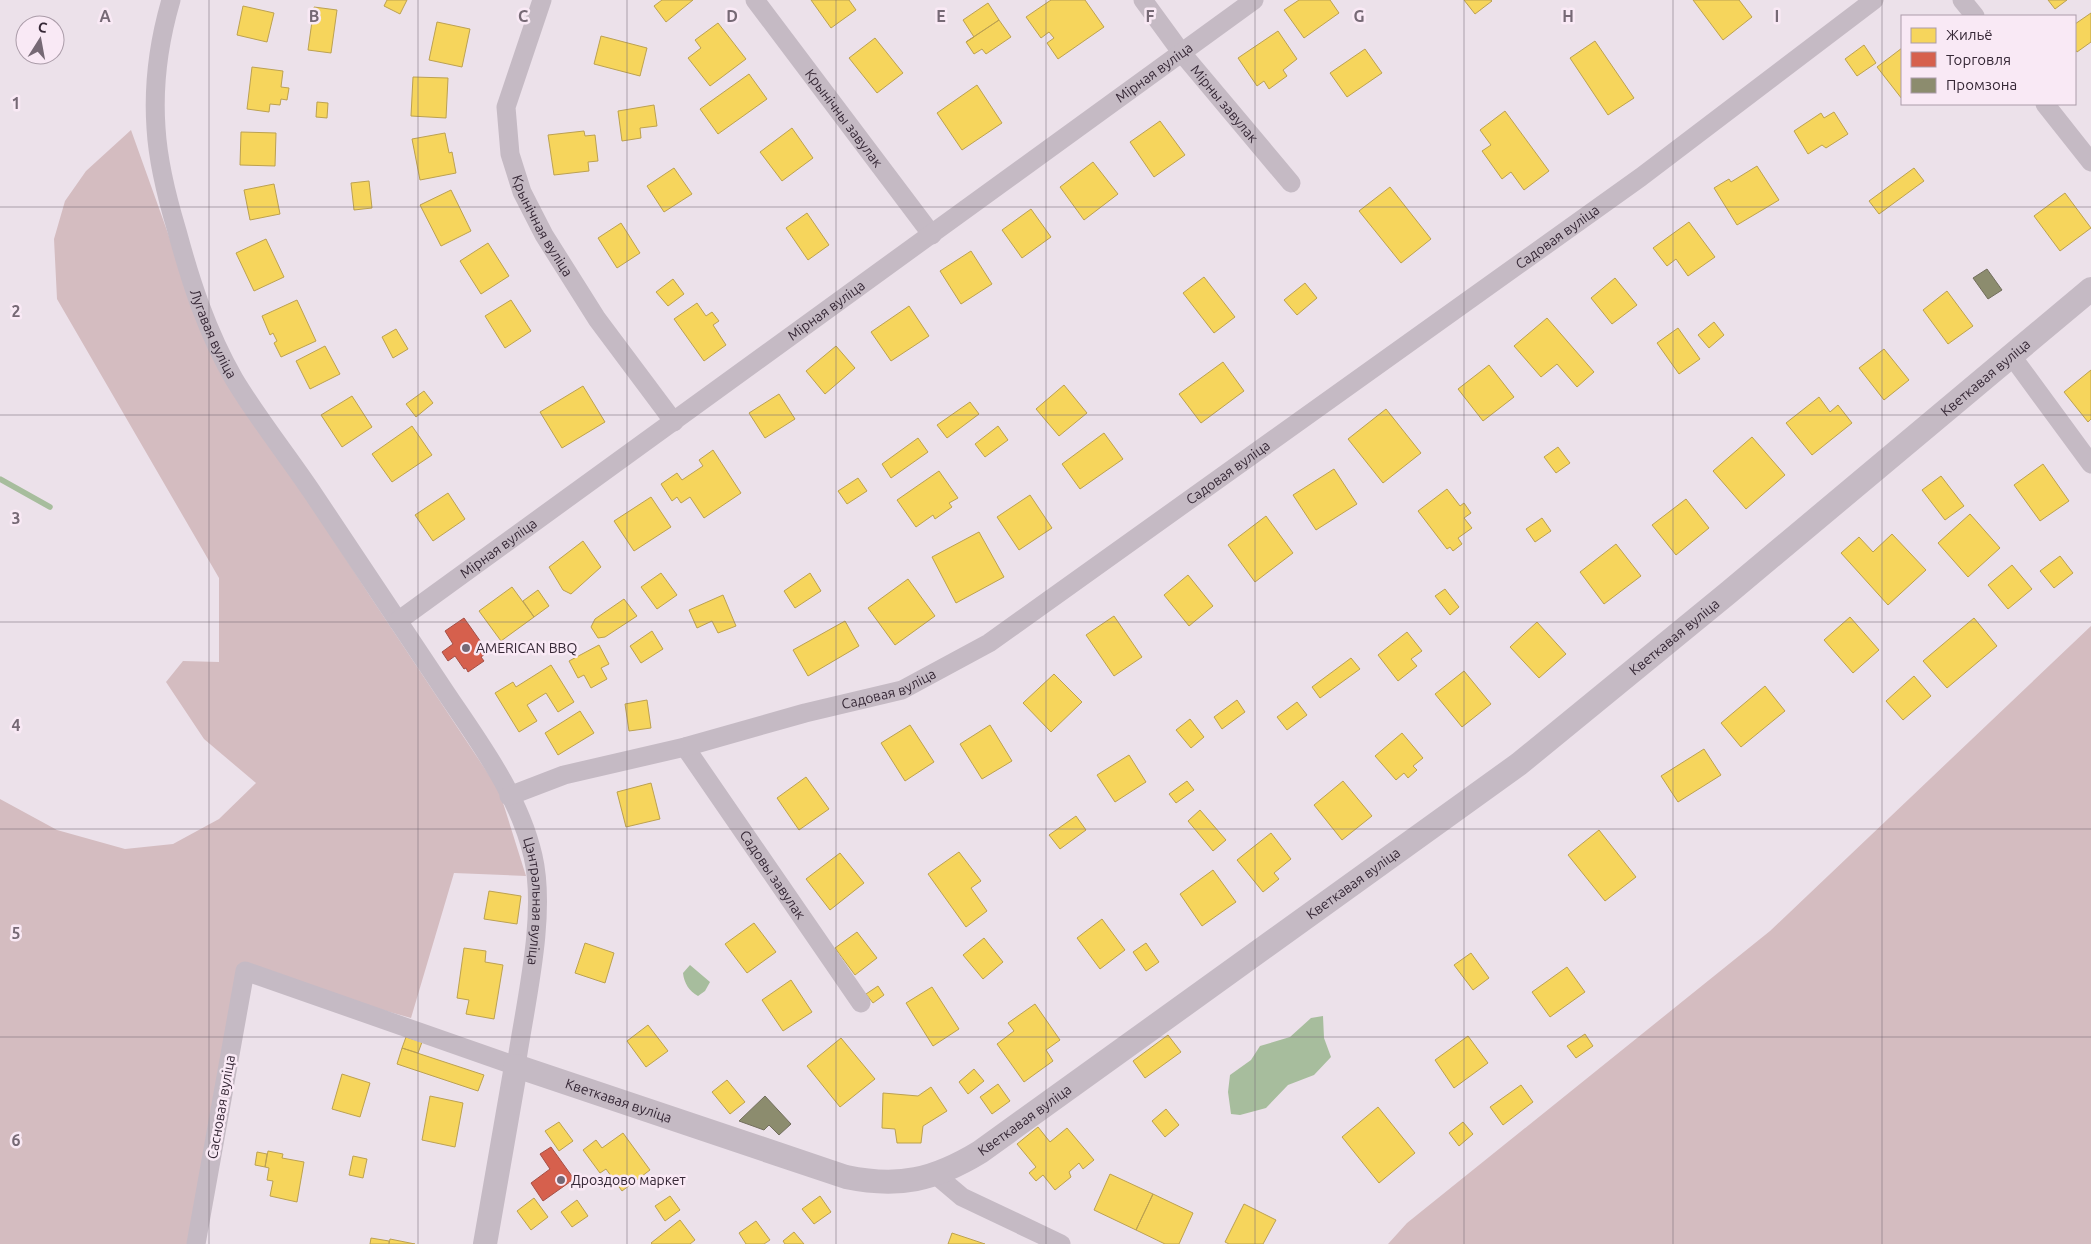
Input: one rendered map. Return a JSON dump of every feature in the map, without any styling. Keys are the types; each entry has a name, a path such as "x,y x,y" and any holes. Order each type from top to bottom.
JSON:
{"street":[{"name":"Лугавая вуліца","path":"171,0 163,27 156,82 156,129 172,213 196,297 211,335 234,378 268,432 398,621"},
{"name":"Крынічная вуліца","path":"542,0 506,107 510,154 522,192 544,235 597,319 674,422"},
{"name":"Крынічны завулак","path":"755,0 932,235"},
{"name":"Мірны завулак","path":"1143,0 1181,52 1291,183"},
{"name":"Мірная вуліца","path":"398,621 1254,0"},
{"name":"Садовая вуліца","path":"509,796 564,774 685,747 804,713 902,690 990,643 1641,177 1874,0"},
{"path":"1962,0 1974,15"},
{"path":"2046,105 2091,162"},
{"name":"Кветкавая вуліца","path":"516,1066 846,1177 871,1182 894,1182 936,1175 955,1167 980,1152 1519,764 1728,593 2091,289"},
{"path":"2011,355 2091,464"},
{"name":"Цэнтральная вуліца","path":"398,621 497,770 524,827 533,856 537,887 536,932 516,1066 485,1244"},
{"name":"Садовы завулак","path":"685,747 861,1003"},
{"name":"Сасновая вуліца","path":"196,1244 245,971 516,1066"},
{"path":"936,1175 962,1197 1060,1244"}],"shaded area":[{"path":"131,130 209,348 499,790 526,876 454,873 411,1018 245,971 193,1244 0,1244 0,799 57,830 125,849 173,844 219,819 256,783 204,739 166,682 183,661 219,662 219,578 57,299 54,239 65,201 86,171"},
{"path":"2091,626 2091,1244 1388,1244 1407,1223 1770,931"},
{"path":"690,965 710,982 705,991 698,996 690,989 684,977 683,973"},
{"path":"1323,1016 1324,1038 1331,1057 1314,1075 1288,1085 1266,1108 1240,1115 1231,1114 1228,1092 1230,1075 1251,1060 1260,1046 1290,1037 1311,1018"}],"building: Жильё":[{"path":"387,0 407,0 400,14 384,6"},
{"path":"662,0 693,0 666,22 654,6"},
{"path":"811,0 849,0 856,10 831,28"},
{"path":"1051,0 1085,0 1104,27 1058,59 1047,43 1054,38 1049,32 1041,38 1026,17"},
{"path":"1299,0 1330,0 1339,13 1304,38 1284,10"},
{"path":"1464,0 1491,0 1492,1 1475,14"},
{"path":"1693,0 1739,0 1752,17 1723,40"},
{"path":"2048,0 2067,0 2055,9"},
{"path":"988,3 999,20 974,37 963,20"},
{"path":"243,6 274,13 267,42 237,35"},
{"path":"314,7 337,10 331,53 308,50"},
{"path":"2091,13 2091,42 2077,52 2076,50 2076,23"},
{"path":"999,20 1011,37 986,54 982,49 974,54 966,42"},
{"path":"437,22 470,29 462,67 429,60"},
{"path":"718,23 746,59 710,86 688,58 701,48 695,40"},
{"path":"1278,31 1297,59 1283,70 1287,76 1269,89 1264,81 1257,86 1238,58"},
{"path":"601,36 647,48 640,76 594,64"},
{"path":"875,38 903,73 877,93 849,58"},
{"path":"1595,41 1634,98 1608,115 1570,58"},
{"path":"1864,45 1876,63 1857,76 1845,59"},
{"path":"1365,49 1382,73 1347,97 1330,73"},
{"path":"1901,49 1901,98 1877,67"},
{"path":"252,67 283,71 281,87 289,88 287,100 281,99 280,105 270,104 269,112 247,109"},
{"path":"749,74 767,99 718,134 700,109"},
{"path":"413,77 448,78 446,118 411,116"},
{"path":"977,85 1002,123 962,150 937,113"},
{"path":"317,102 328,103 327,118 316,117"},
{"path":"654,105 657,126 640,128 641,138 622,141 618,111"},
{"path":"1505,111 1549,171 1524,190 1511,172 1502,179 1482,151 1491,145 1480,130"},
{"path":"1834,112 1848,134 1826,148 1822,145 1808,154 1794,131 1821,113 1824,118"},
{"path":"1160,121 1185,155 1154,177 1130,142"},
{"path":"792,128 813,158 782,181 760,152"},
{"path":"584,131 585,136 595,135 598,161 588,162 589,171 554,175 548,135"},
{"path":"241,132 276,133 275,166 240,165"},
{"path":"445,133 449,153 452,152 456,173 420,180 412,139"},
{"path":"1093,162 1118,194 1084,220 1060,187"},
{"path":"1757,166 1779,200 1737,225 1714,188 1729,179 1731,182"},
{"path":"674,168 692,194 664,212 647,186"},
{"path":"1914,168 1924,181 1879,214 1869,201"},
{"path":"369,181 372,208 354,210 351,183"},
{"path":"274,184 280,214 250,220 244,190"},
{"path":"1390,187 1431,239 1401,263 1359,211"},
{"path":"451,190 471,231 441,246 420,205"},
{"path":"2065,193 2091,228 2060,251 2034,216"},
{"path":"1031,209 1051,237 1022,258 1002,230"},
{"path":"807,213 829,245 808,260 786,228"},
{"path":"1689,222 1715,257 1688,276 1676,259 1667,266 1653,248"},
{"path":"621,223 640,253 617,268 598,238"},
{"path":"266,239 284,277 254,291 236,253"},
{"path":"488,243 509,276 481,294 460,261"},
{"path":"971,251 992,284 961,304 940,271"},
{"path":"1204,277 1235,317 1214,333 1183,293"},
{"path":"1615,278 1637,305 1612,324 1591,298"},
{"path":"673,279 684,294 668,306 656,292"},
{"path":"1305,283 1317,298 1297,315 1284,300"},
{"path":"1947,291 1973,326 1948,344 1923,310"},
{"path":"297,300 316,341 281,357 274,343 277,341 273,333 270,335 262,316"},
{"path":"511,300 531,331 505,348 485,316"},
{"path":"697,303 706,316 712,312 719,321 713,325 726,345 704,361 674,319"},
{"path":"909,306 929,336 891,361 871,332"},
{"path":"1547,318 1594,372 1577,387 1557,364 1541,377 1514,346"},
{"path":"1714,322 1724,335 1709,348 1698,335"},
{"path":"1678,328 1700,359 1679,374 1657,343"},
{"path":"396,329 408,349 393,358 382,337"},
{"path":"325,346 340,374 310,389 296,361"},
{"path":"836,346 855,368 825,394 806,371"},
{"path":"1884,349 1909,380 1884,400 1859,368"},
{"path":"1223,362 1244,391 1201,423 1179,394"},
{"path":"1489,365 1514,397 1483,421 1458,389"},
{"path":"2091,370 2091,419 2088,422 2064,392"},
{"path":"1064,385 1087,413 1059,436 1036,409"},
{"path":"583,386 605,422 562,448 540,412"},
{"path":"424,391 433,403 416,417 406,404"},
{"path":"779,394 795,419 765,438 749,413"},
{"path":"352,396 372,427 342,447 321,415"},
{"path":"1819,397 1830,412 1838,405 1852,423 1812,455 1786,423"},
{"path":"970,402 979,414 947,438 937,425"},
{"path":"1386,409 1421,453 1383,483 1348,439"},
{"path":"412,426 432,455 392,482 372,454"},
{"path":"998,426 1008,440 985,457 975,444"},
{"path":"1104,433 1123,459 1080,489 1062,464"},
{"path":"1752,437 1785,475 1746,509 1713,471"},
{"path":"918,438 928,452 891,478 882,464"},
{"path":"1558,447 1570,463 1556,473 1544,457"},
{"path":"713,450 741,493 704,518 690,497 681,503 677,497 672,501 661,484 677,473 682,480 703,466 699,460"},
{"path":"2043,464 2069,501 2040,521 2014,485"},
{"path":"1334,469 1357,504 1316,530 1293,495"},
{"path":"939,471 958,498 949,503 952,507 935,519 933,515 916,527 897,500"},
{"path":"1941,476 1964,506 1945,520 1922,490"},
{"path":"858,478 867,491 847,504 838,491"},
{"path":"1447,489 1460,506 1464,503 1471,513 1464,518 1472,528 1458,538 1462,544 1453,551 1450,547 1447,549 1418,511"},
{"path":"448,493 465,519 433,541 415,515"},
{"path":"1030,495 1052,528 1019,550 997,517"},
{"path":"651,497 671,527 634,551 614,521"},
{"path":"1686,499 1709,528 1676,555 1652,525"},
{"path":"1970,514 2000,548 1968,577 1938,543"},
{"path":"1266,516 1293,553 1255,582 1228,545"},
{"path":"1542,518 1551,531 1535,542 1526,529"},
{"path":"979,532 1004,577 956,603 932,557"},
{"path":"1892,534 1926,570 1888,605 1841,553 1859,537 1873,552"},
{"path":"583,541 601,567 571,594 563,590 549,567"},
{"path":"1616,544 1641,576 1604,604 1580,572"},
{"path":"2060,556 2073,573 2054,588 2040,571"},
{"path":"2012,565 2032,589 2008,609 1988,585"},
{"path":"661,573 677,595 657,609 641,587"},
{"path":"810,573 821,591 795,608 784,591"},
{"path":"1188,575 1213,606 1189,626 1164,595"},
{"path":"908,579 935,616 895,645 868,608"},
{"path":"512,587 534,617 501,641 479,611"},
{"path":"1445,589 1459,607 1450,615 1435,596"},
{"path":"538,590 549,606 534,617 523,601"},
{"path":"723,595 736,626 718,633 712,621 697,628 689,610"},
{"path":"624,599 637,616 605,637 598,638 591,627 595,619"},
{"path":"1114,616 1142,657 1114,676 1086,635"},
{"path":"1850,617 1879,650 1853,673 1824,640"},
{"path":"1974,618 1997,646 1947,688 1923,661"},
{"path":"845,621 859,646 808,676 793,650"},
{"path":"1537,622 1566,654 1539,678 1510,647"},
{"path":"652,631 663,649 641,663 630,646"},
{"path":"1407,632 1422,651 1411,659 1417,666 1398,681 1378,655"},
{"path":"599,645 609,664 601,668 607,679 591,688 584,675 578,678 569,661"},
{"path":"1351,658 1360,669 1320,698 1312,687"},
{"path":"551,665 574,702 558,712 546,693 527,705 537,721 519,732 495,693 513,682 516,687"},
{"path":"1464,671 1491,704 1462,727 1435,694"},
{"path":"1054,674 1082,702 1051,732 1023,703"},
{"path":"1914,676 1931,696 1903,720 1886,701"},
{"path":"1765,686 1785,711 1741,747 1721,723"},
{"path":"647,700 651,728 629,731 625,704"},
{"path":"1237,700 1245,712 1222,729 1214,717"},
{"path":"1297,702 1307,715 1287,730 1277,717"},
{"path":"580,711 594,733 558,755 545,733"},
{"path":"1190,719 1204,737 1191,748 1176,730"},
{"path":"910,725 934,762 905,781 881,743"},
{"path":"990,725 1012,761 982,779 960,744"},
{"path":"1402,733 1423,758 1413,766 1417,770 1408,778 1404,773 1396,780 1375,756"},
{"path":"1704,749 1721,775 1678,802 1661,776"},
{"path":"1129,755 1146,782 1115,802 1097,775"},
{"path":"806,777 829,809 799,830 777,798"},
{"path":"1187,781 1194,790 1176,803 1169,794"},
{"path":"1343,781 1372,816 1342,840 1314,805"},
{"path":"651,783 660,819 626,827 617,792"},
{"path":"1200,810 1226,840 1213,851 1188,821"},
{"path":"1076,816 1086,830 1060,849 1049,835"},
{"path":"1599,830 1636,877 1605,901 1568,855"},
{"path":"1271,833 1291,859 1274,873 1279,879 1263,892 1237,860"},
{"path":"959,852 981,881 971,888 987,911 966,927 928,874"},
{"path":"840,853 864,883 830,910 806,879"},
{"path":"1213,870 1236,902 1202,926 1180,894"},
{"path":"489,891 521,896 517,924 484,919"},
{"path":"1102,919 1125,950 1100,969 1077,938"},
{"path":"754,923 776,952 747,973 725,944"},
{"path":"857,932 877,958 855,975 835,948"},
{"path":"984,938 1003,962 983,979 963,955"},
{"path":"585,943 614,953 605,983 575,973"},
{"path":"1146,943 1159,962 1146,971 1133,952"},
{"path":"464,948 486,951 485,962 503,965 494,1019 466,1014 469,1000 457,998"},
{"path":"1471,953 1489,978 1473,990 1454,965"},
{"path":"1567,967 1585,992 1550,1017 1532,992"},
{"path":"791,980 812,1012 783,1031 762,1000"},
{"path":"878,986 884,995 873,1003 866,994"},
{"path":"932,987 959,1029 933,1046 906,1003"},
{"path":"1035,1004 1060,1040 1046,1050 1053,1061 1024,1082 997,1044 1014,1031 1008,1023"},
{"path":"648,1025 668,1051 646,1067 627,1041"},
{"path":"1585,1034 1593,1046 1576,1058 1567,1046"},
{"path":"1168,1035 1181,1052 1145,1078 1133,1061"},
{"path":"1468,1036 1488,1063 1454,1088 1435,1060"},
{"path":"406,1037 422,1042 418,1053 402,1048"},
{"path":"841,1038 875,1079 840,1107 807,1066"},
{"path":"402,1048 484,1075 478,1091 397,1064"},
{"path":"974,1069 984,1081 968,1094 959,1082"},
{"path":"342,1074 370,1083 360,1117 332,1109"},
{"path":"727,1080 745,1102 730,1114 712,1092"},
{"path":"998,1084 1010,1101 992,1114 980,1097"},
{"path":"1521,1085 1533,1102 1503,1125 1490,1107"},
{"path":"931,1087 947,1111 923,1126 921,1143 897,1143 895,1129 882,1128 883,1093 918,1096"},
{"path":"430,1096 463,1103 455,1147 422,1140"},
{"path":"1378,1107 1415,1153 1379,1183 1342,1137"},
{"path":"1166,1109 1179,1125 1165,1137 1152,1121"},
{"path":"559,1122 573,1141 559,1151 545,1131"},
{"path":"1463,1122 1473,1134 1459,1146 1449,1133"},
{"path":"1038,1127 1050,1142 1067,1128 1094,1160 1083,1169 1079,1163 1069,1172 1071,1177 1055,1190 1043,1175 1036,1181 1029,1173 1036,1167 1017,1144"},
{"path":"623,1133 650,1170 622,1191 606,1169 600,1173 583,1150 596,1140 602,1148"},
{"path":"268,1151 283,1154 282,1158 304,1162 297,1202 270,1196 273,1181 267,1180 269,1168 265,1167"},
{"path":"257,1152 267,1154 265,1167 255,1165"},
{"path":"353,1156 367,1159 363,1178 349,1175"},
{"path":"1110,1174 1153,1194 1136,1230 1094,1210"},
{"path":"1153,1194 1193,1213 1179,1244 1165,1244 1136,1230"},
{"path":"670,1196 680,1210 665,1221 655,1206"},
{"path":"820,1196 831,1212 814,1224 802,1209"},
{"path":"534,1198 548,1217 531,1230 517,1211"},
{"path":"577,1200 588,1216 572,1227 561,1212"},
{"path":"1244,1204 1276,1220 1263,1244 1229,1244 1225,1242"},
{"path":"680,1220 695,1240 690,1244 651,1243"},
{"path":"756,1221 770,1240 764,1244 746,1244 739,1233"},
{"path":"794,1232 804,1244 785,1244 783,1241"},
{"path":"952,1233 985,1244 948,1244"},
{"path":"371,1238 389,1241 389,1244 370,1244"},
{"path":"390,1239 415,1244 389,1244"}],"building: Торговля":[{"name":"AMERICAN BBQ","path":"464,618 488,652 481,657 484,661 468,672 455,656 448,661 442,652 453,644 445,631"},
{"path":"551,1147 574,1179 543,1201 531,1183 550,1169 540,1154"}],"building: Промзона":[{"path":"1987,269 2002,290 1988,299 1973,278"},
{"path":"765,1096 791,1124 779,1135 769,1125 764,1130 739,1121"}],"waterway":[{"path":"0,479 50,507"}],"place":[{"name":"AMERICAN BBQ","path":"466,648"},
{"name":"Дроздово маркет","path":"561,1180"}]}
